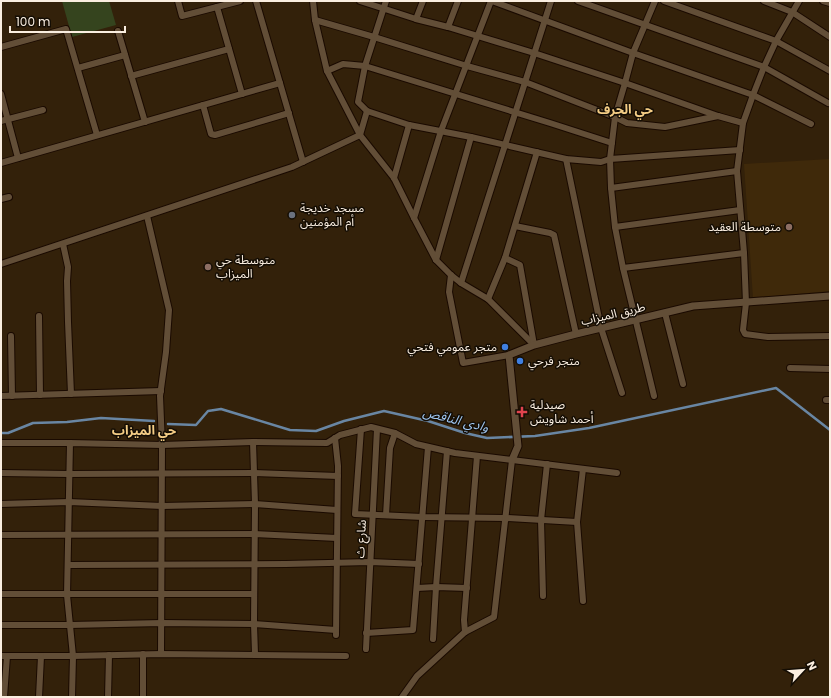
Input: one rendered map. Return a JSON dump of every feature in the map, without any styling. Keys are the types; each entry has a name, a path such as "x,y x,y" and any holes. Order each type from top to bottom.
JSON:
{"street":[{"path":"178,1 182,16 240,1"},
{"path":"256,1 302,162"},
{"path":"313,1 315,20 326,71 360,135 394,178 436,260 461,283 488,299 534,345"},
{"path":"360,1 416,19 534,53 718,116 743,123"},
{"path":"386,1 365,66 358,102 367,111 409,125 472,136 566,158 601,162 610,159 740,150"},
{"path":"416,19 423,1"},
{"path":"448,27 458,1"},
{"path":"414,218 441,131 491,1 752,95 811,124"},
{"path":"461,283 551,1"},
{"path":"578,1 764,67 828,103"},
{"path":"654,396 623,268 615,227 610,159 615,117 633,53 655,1"},
{"path":"664,1 776,41 830,71"},
{"path":"764,1 792,12 830,37"},
{"path":"798,1 776,41 764,67 752,95 743,123 737,171 744,253 746,303 743,330 745,334 768,337 830,336"},
{"path":"823,1 830,3"},
{"path":"217,7 242,94"},
{"path":"315,20 525,82 627,123 665,127 718,116"},
{"path":"1,47 66,29 97,134"},
{"path":"118,31 145,122"},
{"path":"132,76 229,50"},
{"path":"78,68 125,55"},
{"path":"326,71 343,64 365,66 612,143"},
{"path":"1,163 97,134 145,122 280,83"},
{"path":"1,94 18,158"},
{"path":"202,105 211,134 215,135 288,113"},
{"path":"1,121 43,110"},
{"path":"1,264 292,167 360,135 367,111"},
{"path":"394,178 409,125"},
{"path":"436,260 472,136"},
{"path":"488,299 505,258 537,152"},
{"path":"566,158 601,328 622,393"},
{"path":"612,188 737,171"},
{"path":"1,199 9,197"},
{"path":"615,227 740,210"},
{"path":"147,216 169,310 166,352 160,396 162,445 161,654"},
{"path":"515,226 550,232 554,235 576,334"},
{"path":"63,244 68,267 67,281 71,394"},
{"path":"623,268 744,253"},
{"path":"505,258 520,265 534,345"},
{"path":"402,697 417,676 465,632 494,617 512,460 518,446 509,355 463,363 449,292 451,275"},
{"name":"طريق الميزاب","path":"509,355 534,345 694,306 830,296"},
{"path":"665,313 683,384"},
{"path":"39,316 40,395"},
{"path":"11,336 12,396"},
{"path":"790,368 830,369"},
{"path":"1,396 161,391"},
{"path":"1,443 70,442 162,445 253,442 327,443 340,434 371,427 395,433 416,444 447,452 617,473"},
{"path":"362,429 355,514 506,518 577,522"},
{"name":"شارع ث","path":"366,649 377,429"},
{"path":"386,515 390,448 395,433"},
{"path":"1,625 254,624 336,633 338,466 335,438"},
{"path":"70,442 67,595 73,656 72,697"},
{"path":"253,442 255,504 255,654"},
{"path":"366,633 413,630 428,447"},
{"path":"433,639 447,452"},
{"path":"465,632 464,620 477,456"},
{"path":"543,596 541,520 547,464"},
{"path":"582,601 577,522 583,469"},
{"path":"1,473 254,473 338,476"},
{"path":"1,504 69,502 162,506 255,504 338,510"},
{"path":"1,535 254,534 337,538"},
{"path":"68,565 370,562 419,564"},
{"path":"417,588 467,588"},
{"path":"1,594 254,594"},
{"path":"143,654 143,697"},
{"path":"4,697 4,656 255,654 346,656"},
{"path":"108,697 109,655"},
{"path":"39,697 41,656"}],"shaded area":[{"name":"متوسطة العقيد","path":"830,159 830,291 753,298 744,164"}],"green space":[{"path":"62,1 109,1 116,25 72,37"}],"waterway":[{"name":"وادي الناقص","path":"168,424 196,425 208,411 221,409 290,430 316,431 344,421 384,411 428,421 465,433 487,438 535,436 589,428 776,388 830,430"},
{"path":"1,433 8,433 33,423 67,422 101,418 154,421"}],"place":[{"name":"مسجد خديجة أم المؤمنين","path":"292,215"},
{"name":"متوسطة العقيد","path":"789,227"},
{"name":"متوسطة حي الميزاب","path":"208,267"},
{"name":"متجر عمومي فتحي","path":"505,347"},
{"name":"متجر فرحي","path":"520,361"},
{"name":"صيدلية أحمد شاويش","path":"522,412"}],"district":[{"name":"حي الجرف","path":"625,109"},
{"name":"حي الميزاب","path":"144,430"}]}
